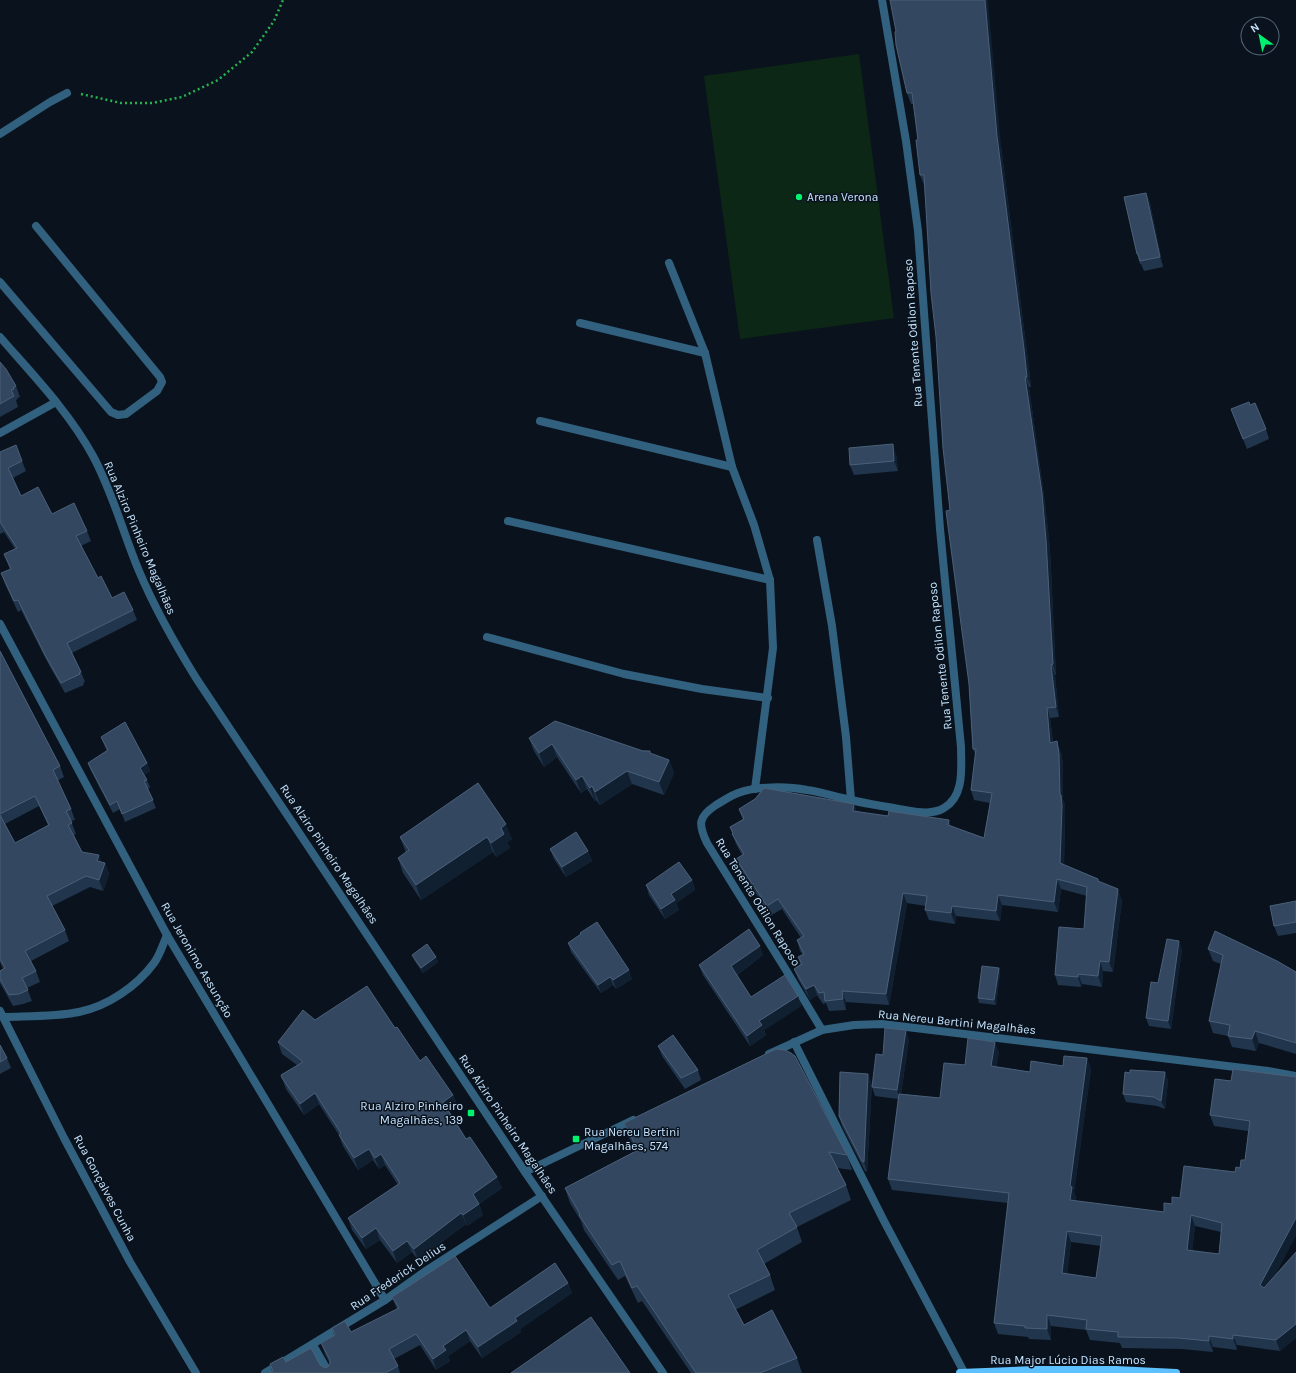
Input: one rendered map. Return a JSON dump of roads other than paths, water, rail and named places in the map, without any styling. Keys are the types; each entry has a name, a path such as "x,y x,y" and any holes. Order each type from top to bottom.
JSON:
{"main road":[{"name":"Rua Major Lúcio Dias Ramos","path":"960,1373 1035,1370 1176,1373"}],"street":[{"name":"Rua Tenente Odilon Raposo","path":"822,1030 706,843 700,823 702,817 708,810 737,793 755,789 805,789 851,800 914,812 933,812 948,805 955,797 961,776 960,747 940,529 917,224 906,141 882,0"},
{"path":"0,134 50,102 68,93"},
{"path":"0,282 112,412 118,416 126,414 157,391 162,382 160,377 36,226"},
{"path":"669,263 705,353 732,467 754,525 770,580 773,648 768,698 760,745 755,789"},
{"path":"580,323 705,353"},
{"name":"Rua Alziro Pinheiro Magalhães","path":"0,337 70,420 92,456 109,489 139,571 157,610 196,678 542,1196 663,1373"},
{"path":"0,433 56,402"},
{"path":"540,421 732,467"},
{"path":"508,521 770,580"},
{"path":"818,540 832,626 846,737 851,800"},
{"name":"Rua Jeronimo Assunção","path":"0,624 167,935 386,1300"},
{"path":"487,637 624,674 702,689 768,698"},
{"path":"2,1014 53,1015 80,1012 102,1004 123,993 140,978 155,962 167,935"},
{"name":"Rua Gonçalves Cunha","path":"2,1014 64,1138 130,1262 196,1373"},
{"name":"Rua Nereu Bertini Magalhães","path":"759,1059 822,1030 854,1025 882,1024 1260,1070 1296,1076"},
{"path":"794,1042 884,1221 964,1372"},
{"path":"526,1172 639,1118"},
{"name":"Rua Frederick Delius","path":"265,1373 386,1300 427,1270 542,1196"},
{"path":"313,1345 329,1373"}],"place":[{"name":"Arena Verona","path":"799,197"},
{"name":"Rua Alziro Pinheiro Magalhães, 139","path":"471,1113"},
{"name":"Rua Nereu Bertini Magalhães, 574","path":"576,1139"}]}
